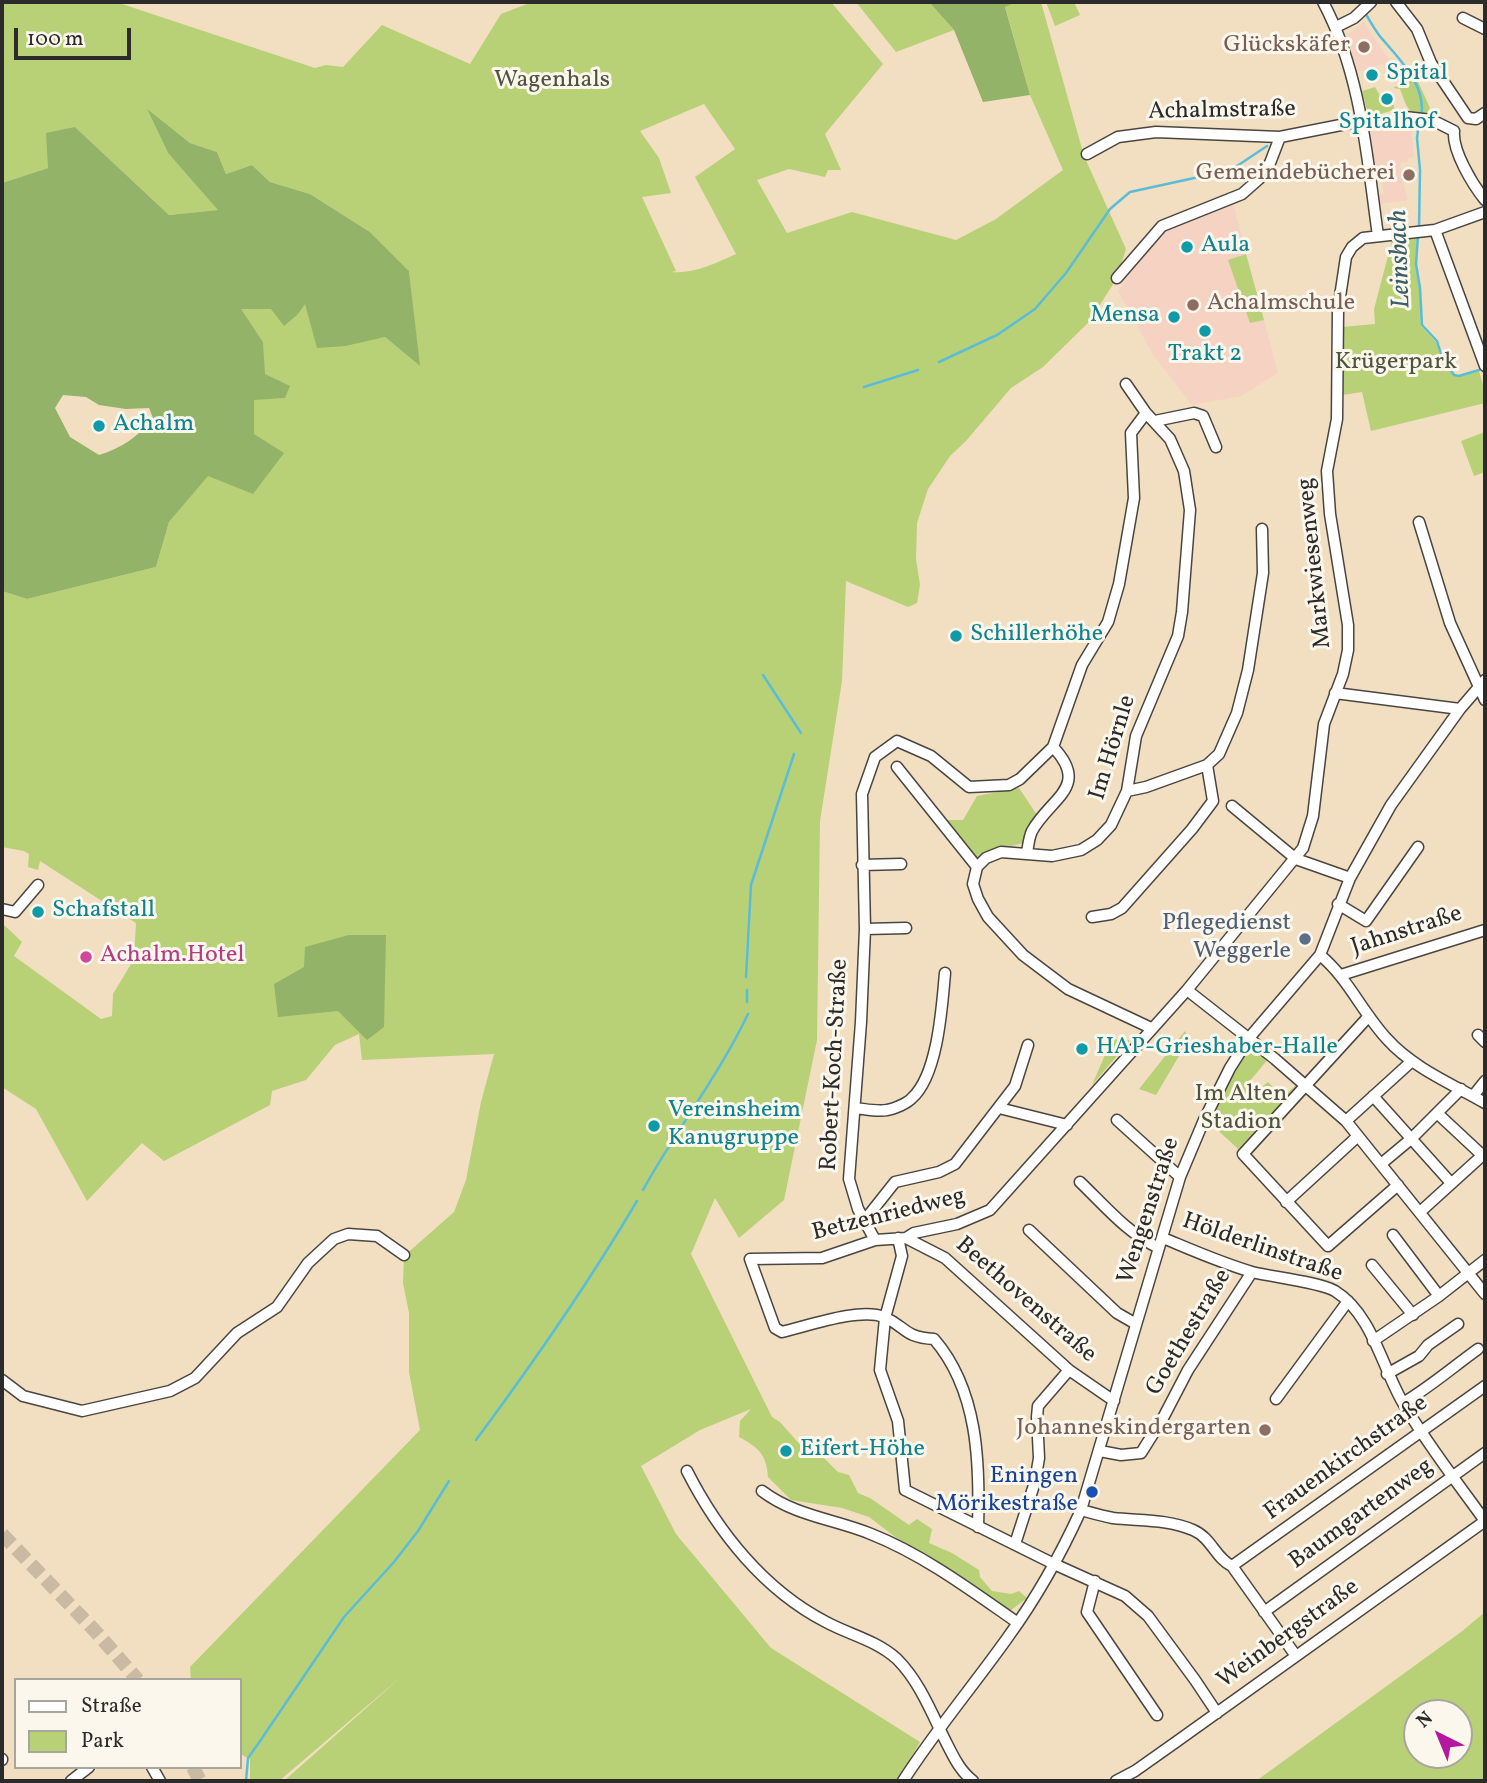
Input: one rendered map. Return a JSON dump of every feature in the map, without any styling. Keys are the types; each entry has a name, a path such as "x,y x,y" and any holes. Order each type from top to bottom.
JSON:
{"street":[{"path":"1323,2 1336,27 1361,121 1378,236 1435,230 1485,212"},
{"path":"1336,27 1354,18 1371,2"},
{"path":"1396,2 1418,29 1431,64 1468,114 1468,118"},
{"path":"1463,18 1485,29"},
{"path":"1468,118 1476,119 1485,113"},
{"path":"1405,117 1440,123 1454,131"},
{"path":"1454,131 1468,118"},
{"name":"Achalmstraße","path":"1087,154 1118,137 1156,132 1280,137 1361,121"},
{"path":"1454,131 1455,144 1471,181 1485,200"},
{"path":"1117,278 1162,226 1242,194 1259,179 1270,163 1280,137"},
{"path":"1435,230 1485,365"},
{"name":"Markwiesenweg","path":"1296,859 1303,848 1313,816 1324,724 1346,663 1349,640 1330,514 1328,480 1328,458 1337,419 1339,293 1346,257 1352,247 1363,239 1378,236"},
{"name":"Im Hörnle","path":"977,867 986,858 1001,852 1052,856 1081,850 1097,840 1111,825 1127,791 1136,736 1178,636 1190,510 1185,471 1170,439 1146,413 1126,384"},
{"name":"Robert-Koch-Straße","path":"875,1240 852,1195 849,1179 865,929 862,794 875,757 897,741 931,757 969,787 1009,785 1020,779 1053,747 1082,666 1108,622 1119,584 1133,498 1131,433 1146,413"},
{"path":"1155,421 1194,413 1203,416 1216,447"},
{"path":"1419,522 1450,623 1482,683 1485,701"},
{"path":"1127,791 1207,765 1219,754 1237,713 1248,670 1263,573 1262,528"},
{"name":"Wengenstraße","path":"903,1781 1018,1623 1054,1564 1081,1510 1180,1177 1214,1099 1249,1038 1321,955 1350,878 1391,805 1482,683"},
{"path":"1335,693 1460,709"},
{"path":"1027,853 1032,832 1068,786 1069,771 1053,747"},
{"path":"1092,917 1111,914 1122,908 1192,829 1213,801 1207,765"},
{"path":"897,767 977,867 974,884 978,899 988,917 1023,955 1068,989 1151,1028"},
{"path":"1232,806 1296,859 1350,878"},
{"path":"1338,904 1366,921 1418,847"},
{"name":"Betzenriedweg","path":"885,1318 866,1313 782,1332 775,1328 771,1320 750,1259 822,1258 875,1240 902,1238 957,1224 990,1210 1187,990 1296,859"},
{"path":"862,865 901,864"},
{"path":"2,909 15,912 38,886"},
{"name":"Robert-Koch-Straße","path":"865,929 906,928"},
{"name":"Jahnstraße","path":"1341,975 1485,930"},
{"path":"1321,955 1341,975 1388,1040 1412,1061 1485,1103"},
{"path":"855,1108 887,1110 912,1099 926,1078 931,1059 945,973"},
{"path":"1187,990 1305,1084 1346,1121 1485,1294"},
{"path":"1369,1016 1243,1154 1328,1246 1398,1185"},
{"path":"864,1221 895,1182 939,1172 955,1164 1015,1086 1028,1045"},
{"path":"1346,1121 1412,1061"},
{"path":"1473,1096 1485,1081"},
{"path":"1381,1164 1411,1139 1461,1089"},
{"path":"1373,1096 1451,1183"},
{"path":"999,1108 1068,1125"},
{"path":"1420,1212 1484,1154 1437,1113"},
{"path":"1117,1120 1180,1177"},
{"path":"1286,1202 1358,1136"},
{"path":"1080,1181 1131,1231 1144,1242 1158,1248"},
{"path":"1029,1230 1117,1313 1136,1324"},
{"path":"2,1380 27,1397 82,1410 170,1391 195,1378 237,1333 276,1307 308,1263 334,1239 348,1234 377,1236 404,1255"},
{"path":"1394,1235 1439,1296"},
{"path":"902,1238 901,1256 885,1318 880,1370 898,1422 905,1490 1054,1564 1125,1595 1148,1616 1217,1713"},
{"name":"Beethovenstraße","path":"902,1238 936,1251 1069,1370 1114,1401"},
{"name":"Hölderlinstraße","path":"1163,1238 1252,1272 1332,1289 1348,1301 1359,1314 1387,1374 1421,1432 1485,1521"},
{"path":"1373,1341 1413,1315 1485,1260"},
{"path":"1372,1265 1413,1315"},
{"name":"Goethestraße","path":"1100,1451 1121,1455 1141,1453 1188,1370 1252,1272"},
{"name":"Hölderlinstraße","path":"1276,1399 1348,1301"},
{"path":"885,1318 915,1338 934,1339 949,1356 961,1381 976,1441 980,1483 978,1527"},
{"path":"1387,1374 1419,1356 1428,1345 1458,1324"},
{"path":"1403,1403 1429,1388 1478,1349"},
{"path":"1015,1544 1035,1482 1039,1458 1038,1406 1069,1370"},
{"name":"Frauenkirchstraße","path":"1232,1566 1485,1386"},
{"name":"Baumgartenweg","path":"1264,1612 1485,1453"},
{"path":"687,1471 703,1503 727,1536 761,1574 806,1610 880,1646 910,1674 955,1759 973,1781"},
{"path":"762,1491 805,1514 871,1534 937,1569 1018,1623"},
{"path":"1081,1510 1110,1517 1164,1522 1195,1531 1210,1542 1223,1562 1232,1566 1296,1656"},
{"name":"Weinbergstraße","path":"1116,1781 1135,1771 1485,1521"},
{"path":"1095,1581 1087,1612 1157,1714"},
{"path":"72,1781 87,1769"}],"shaded area":[{"name":"Glückskäfer","path":"1364,22 1393,62 1400,82 1388,82 1383,64 1357,72 1347,35"},
{"path":"1408,126 1411,128 1414,157 1408,158 1408,162 1400,163 1407,200 1380,204 1379,195 1384,194 1381,174 1376,174 1370,131 1383,132"},
{"name":"Achalmschule","path":"1233,204 1278,373 1241,396 1192,405 1154,356 1118,291 1132,270 1168,231"}],"green space":[{"name":"Wagenhals","path":"2,2 116,2 315,68 326,65 343,67 382,25 470,64 501,14 532,2 831,2 883,64 825,134 841,170 828,170 825,177 789,169 757,180 787,233 852,212 956,240 996,219 1063,170 1030,95 1005,6 1016,2 1041,2 1084,156 1126,249 1117,278 1089,322 1043,367 1011,388 950,456 928,489 917,523 916,559 920,585 917,603 908,607 846,581 842,681 820,821 817,1040 784,1200 739,1238 715,1198 691,1254 772,1417 780,1422 802,1447 825,1459 838,1472 849,1475 858,1493 870,1498 909,1525 917,1519 932,1529 929,1543 952,1553 979,1570 980,1577 992,1591 1011,1594 1019,1591 1027,1598 1010,1611 995,1605 927,1561 869,1517 842,1508 791,1500 768,1477 766,1463 760,1452 739,1437 740,1421 751,1409 700,1430 641,1466 676,1534 771,1648 920,1742 898,1781 284,1781 401,1677 279,1781 250,1781 250,1759 242,1755 242,1678 191,1678 190,1667 420,1430 409,1372 409,1313 403,1283 404,1256 454,1212 466,1180 481,1102 494,1054 362,1060 359,1034 335,1045 306,1080 272,1091 270,1105 164,1161 142,1143 87,1201 36,1109 2,1087 2,923 22,942 14,956 101,1019 112,1016 113,994 134,959 136,923 40,861 38,870 28,867 29,854 24,851 2,847 2,591 27,599 156,567 169,522 208,475 254,434 254,399 285,398 264,374 263,342 240,309 271,309 305,303 371,339 385,337 419,365 409,271 370,232 310,194 270,182 252,165 226,174 217,152 190,143 148,111 168,153 219,210 169,215 75,127 48,168 2,183","holes":["704,104 735,149 695,177 736,254 697,270 672,272 676,271 642,197 671,193 659,158 640,131"]},
{"path":"856,2 929,2 954,30 896,52"},
{"path":"929,2 1016,2 1005,7 1030,95 983,102 954,30"},
{"path":"1046,2 1074,2 1080,15 1055,26"},
{"path":"1416,77 1430,108 1425,115 1411,112 1400,89 1393,88"},
{"path":"1375,87 1380,96 1385,96 1387,104 1394,105 1394,110 1373,116 1368,114 1362,91"},
{"path":"147,109 190,143 217,152 226,174 252,165 270,182 310,194 370,232 409,271 420,366 385,337 345,346 317,348 305,304 284,326 271,309 241,309 263,342 265,374 290,386 285,398 254,400 254,434 284,453 253,494 208,476 169,522 156,567 27,599 2,591 2,183 48,168 46,133 75,127 169,215 218,210 168,153","holes":["63,395 86,397 99,405 126,409 149,408 153,418 129,441 99,455 70,437 55,408"]},
{"name":"Krügerpark","path":"1417,238 1415,264 1420,288 1421,326 1436,342 1453,375 1458,377 1479,371 1485,403 1371,431 1362,392 1342,395 1342,327 1375,324 1374,309 1392,241"},
{"path":"1246,254 1264,320 1250,323 1228,260"},
{"path":"1485,432 1485,472 1474,476 1461,441"},
{"path":"1019,788 1037,815 1023,843 976,860 944,820 963,820 977,796"},
{"path":"349,935 386,935 384,1027 367,1040 338,1011 278,1017 274,984 304,967 305,947"},
{"path":"1185,1031 1189,1039 1156,1095 1139,1089"},
{"path":"1112,1039 1129,1042 1092,1085"},
{"name":"Im Alten Stadion","path":"1250,1048 1255,1048 1269,1058 1249,1082 1257,1091 1268,1082 1283,1097 1296,1087 1238,1149 1211,1121 1231,1074"},
{"path":"1485,1612 1485,1781 1256,1781 1461,1632"}],"waterway":[{"name":"Leinsbach","path":"1365,13 1378,35 1417,85 1422,106 1421,117"},
{"name":"Leinsbach","path":"1419,123 1419,228"},
{"path":"939,362 997,335 1035,309 1066,273 1110,209 1130,192 1231,170 1267,146"},
{"name":"Leinsbach","path":"1418,235 1416,264 1422,325 1437,341 1441,354 1454,375 1479,370"},
{"path":"864,387 918,370"},
{"path":"763,675 801,733"},
{"path":"746,977 751,885 794,754"},
{"path":"747,990 747,1002"},
{"path":"643,1190 724,1060 748,1014"},
{"path":"476,1440 560,1322 637,1201"},
{"path":"246,1781 248,1758 344,1617 418,1531 449,1481"}],"tunnel":[{"path":"2,1534 136,1678"},
{"path":"194,1769 200,1781"}],"place":[{"name":"Glückskäfer","path":"1364,47"},
{"name":"Spital","path":"1372,75"},
{"name":"Spitalhof","path":"1387,99"},
{"name":"Gemeindebücherei","path":"1409,175"},
{"name":"Aula","path":"1187,247"},
{"name":"Achalmschule","path":"1193,305"},
{"name":"Mensa","path":"1174,317"},
{"name":"Trakt 2","path":"1205,331"},
{"name":"Achalm","path":"99,426"},
{"name":"Schillerhöhe","path":"956,636"},
{"name":"Schafstall","path":"38,912"},
{"name":"Pflegedienst Weggerle","path":"1305,939"},
{"name":"Achalm.Hotel","path":"86,957"},
{"name":"HAP-Grieshaber-Halle","path":"1082,1049"},
{"name":"Vereinsheim Kanugruppe","path":"654,1126"},
{"name":"Johanneskindergarten","path":"1265,1430"},
{"name":"Eifert-Höhe","path":"786,1451"},
{"name":"Eningen Mörikestraße","path":"1092,1492"}]}
